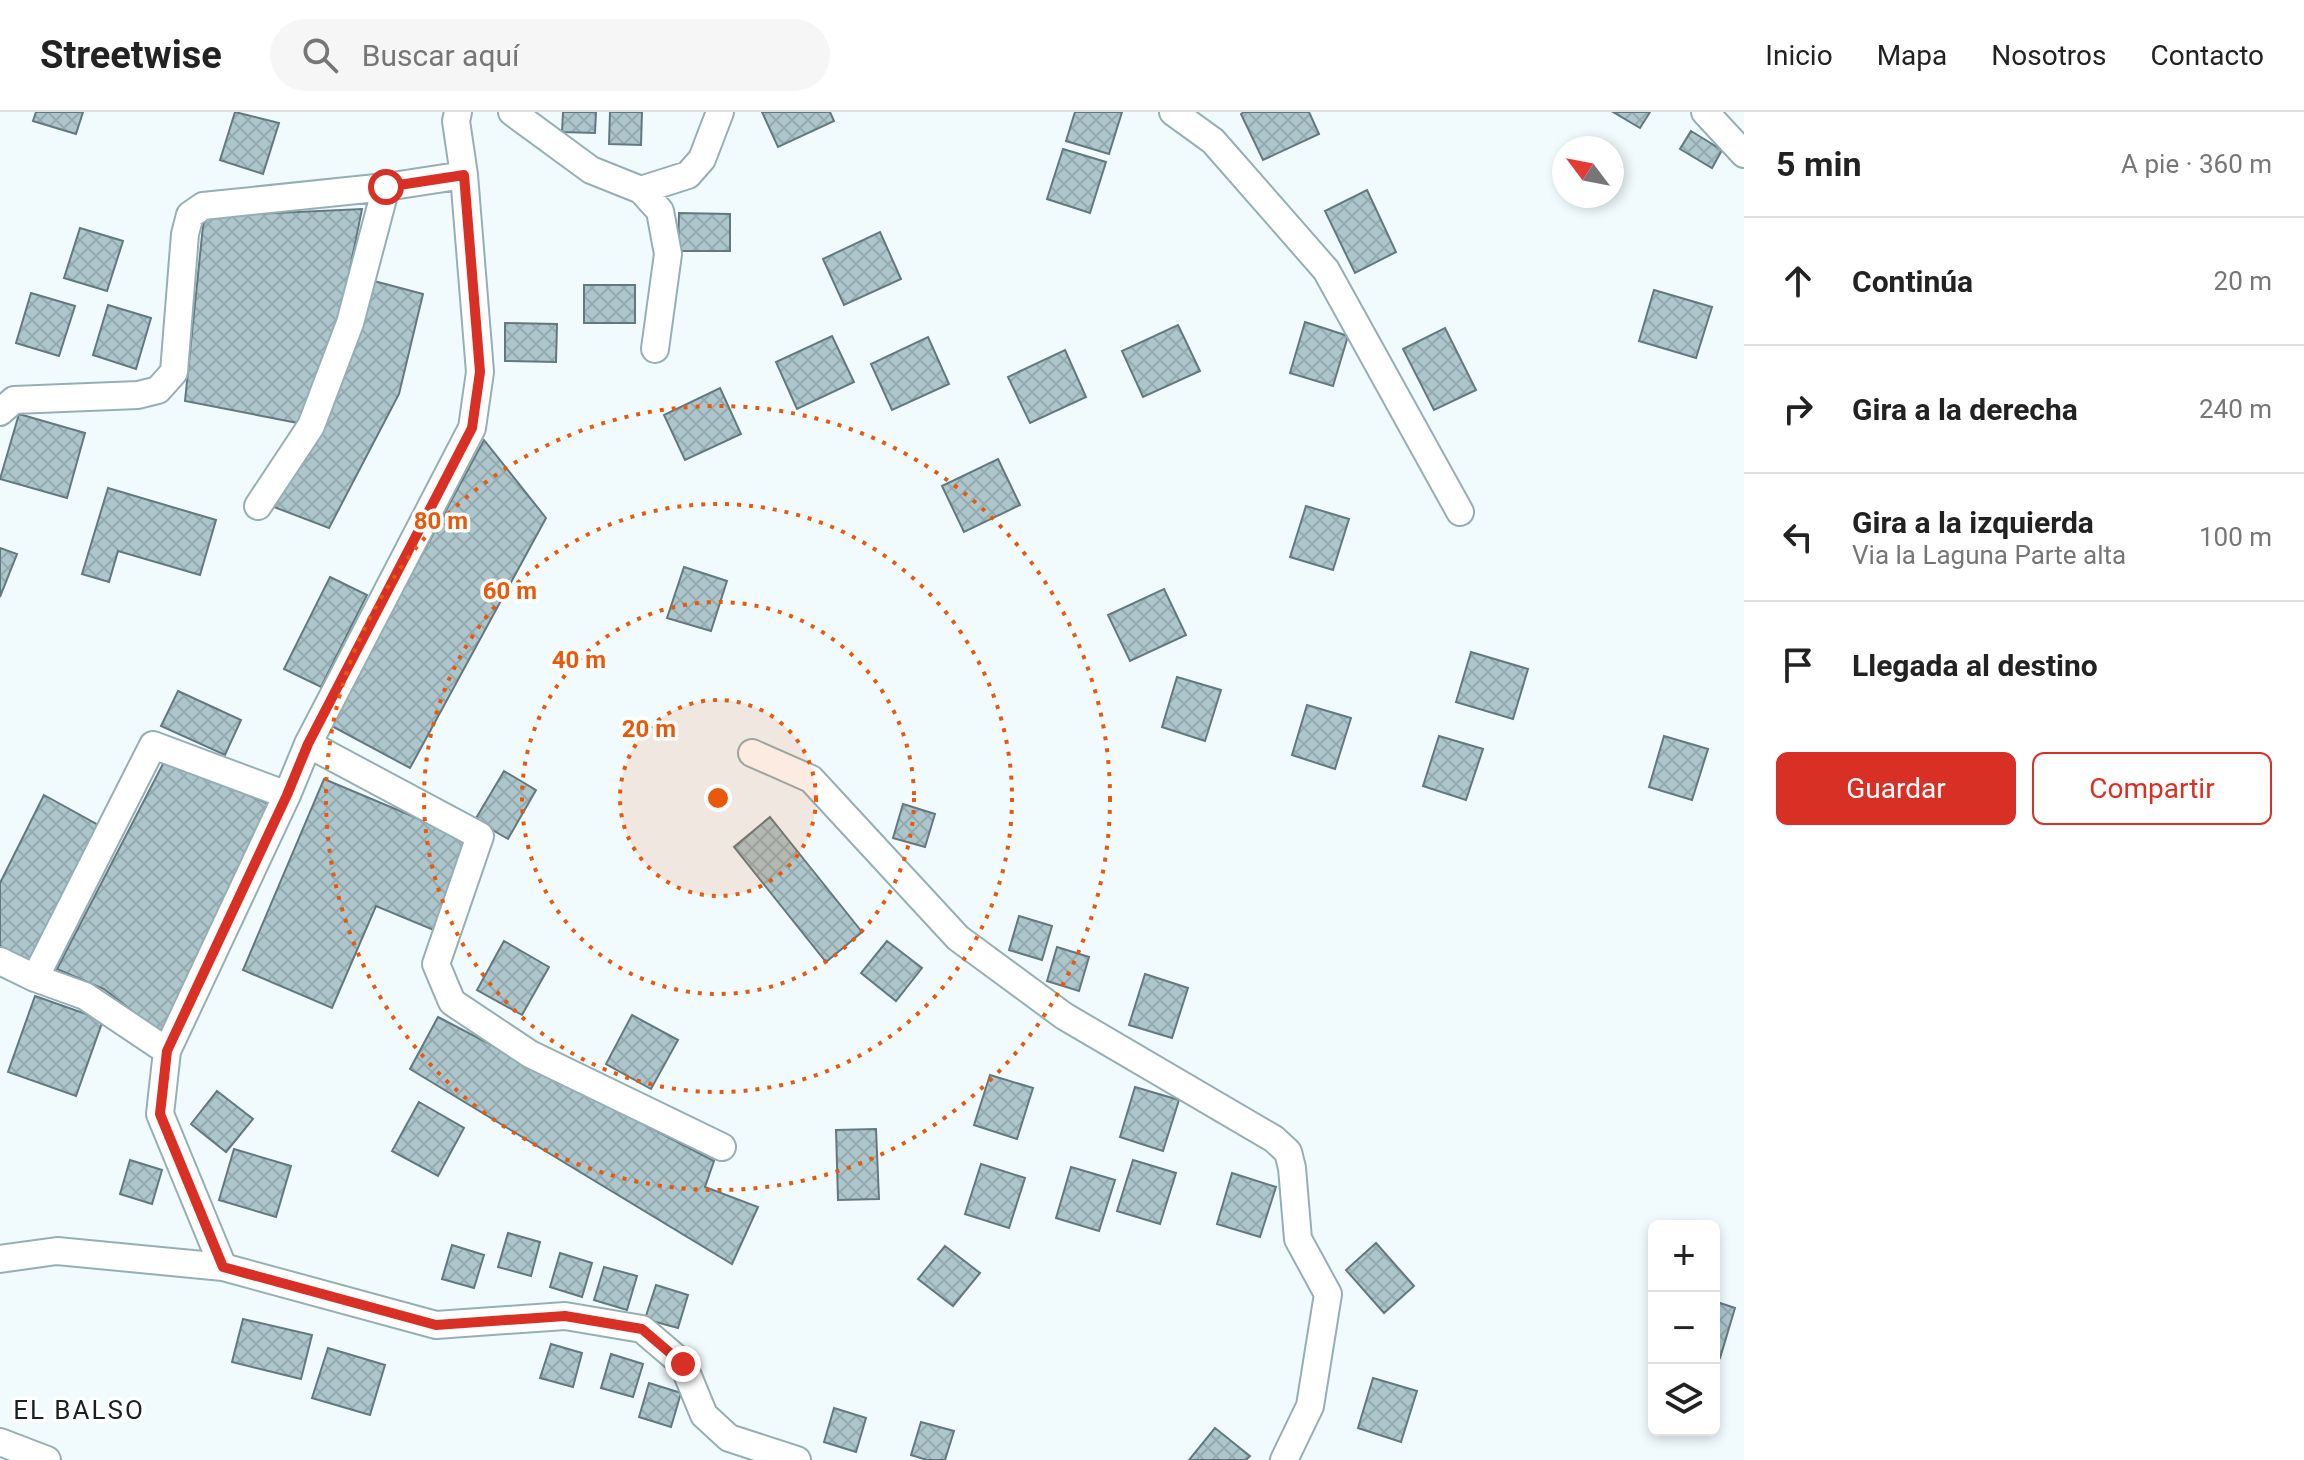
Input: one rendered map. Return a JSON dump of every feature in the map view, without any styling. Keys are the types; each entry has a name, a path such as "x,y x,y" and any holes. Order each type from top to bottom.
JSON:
{"street":[{"path":"223,1267 160,1114 167,1051 308,744 472,428 480,372 464,175 456,121 458,112"},
{"path":"512,112 591,170 641,190 660,211 668,254 655,349"},
{"path":"641,190 688,175 702,159 720,112"},
{"path":"1173,112 1213,141 1326,270 1460,512"},
{"path":"1705,112 1744,154"},
{"path":"0,412 14,400 138,395 158,390 174,372 185,234 190,215 203,206 386,187 464,175"},
{"path":"258,506 311,426 350,323 386,187"},
{"path":"308,744 480,836 436,964 452,1002 530,1054 722,1147"},
{"path":"35,978 153,745 287,795"},
{"path":"752,753 811,779 958,938 970,947 1064,1016 1274,1139 1288,1152 1298,1239 1328,1294 1310,1406 1284,1460"},
{"path":"0,961 85,996 167,1051"},
{"path":"0,1259 57,1251 223,1267 436,1325 565,1316 642,1329 683,1364 704,1415 729,1438 797,1460"},
{"path":"0,1442 47,1460"}],"building":[{"path":"36,112 83,112 76,134 33,121"},
{"path":"235,112 279,123 263,174 220,160"},
{"path":"563,112 596,112 595,133 562,132"},
{"path":"610,112 642,112 641,145 609,144"},
{"path":"762,112 830,112 834,121 778,147"},
{"path":"1075,112 1122,112 1109,154 1066,141"},
{"path":"1309,112 1319,134 1263,160 1241,114"},
{"path":"1613,112 1650,112 1640,128"},
{"path":"1691,131 1722,150 1712,168 1680,149"},
{"path":"1063,149 1106,162 1090,213 1047,199"},
{"path":"1367,190 1396,252 1355,273 1325,211"},
{"path":"362,209 341,313 298,423 185,401 203,226 207,216"},
{"path":"679,213 730,214 730,251 678,251"},
{"path":"80,228 123,241 107,291 64,278"},
{"path":"880,232 901,279 844,305 823,259"},
{"path":"374,281 423,294 399,394 329,528 274,507 329,414"},
{"path":"584,285 635,285 635,323 584,323"},
{"path":"1654,290 1712,307 1696,358 1639,341"},
{"path":"31,293 75,306 59,356 16,343"},
{"path":"108,305 151,318 136,369 93,355"},
{"path":"1305,322 1348,336 1333,386 1290,373"},
{"path":"505,323 557,324 556,362 505,361"},
{"path":"1178,325 1200,371 1143,397 1122,351"},
{"path":"1445,328 1476,390 1434,410 1403,349"},
{"path":"832,336 854,382 797,409 776,362"},
{"path":"928,337 949,384 892,410 871,364"},
{"path":"1065,350 1086,397 1030,423 1008,377"},
{"path":"720,388 741,434 685,460 664,415"},
{"path":"19,414 85,433 67,498 0,479"},
{"path":"484,440 546,518 410,768 330,725"},
{"path":"998,459 1020,505 964,532 942,486"},
{"path":"108,488 216,520 200,575 118,551 109,582 82,574"},
{"path":"1306,506 1349,519 1333,570 1290,557"},
{"path":"0,548 17,554 0,597"},
{"path":"684,567 727,581 711,631 667,618"},
{"path":"330,577 367,595 321,687 284,669"},
{"path":"1164,589 1186,635 1130,661 1108,615"},
{"path":"1471,652 1528,669 1513,719 1456,702"},
{"path":"1177,677 1221,690 1205,741 1162,727"},
{"path":"178,691 241,720 225,755 161,726"},
{"path":"1307,705 1351,718 1335,769 1292,755"},
{"path":"1439,736 1483,749 1466,800 1423,786"},
{"path":"1664,736 1708,749 1692,800 1649,787"},
{"path":"165,760 271,805 163,1035 104,989 57,969"},
{"path":"504,771 536,790 508,839 475,820"},
{"path":"324,779 474,842 436,931 376,906 332,1008 243,970"},
{"path":"44,795 100,826 30,964 0,949 0,883"},
{"path":"903,804 935,814 925,847 893,838"},
{"path":"770,817 862,932 826,962 734,847"},
{"path":"1019,916 1052,926 1042,960 1009,950"},
{"path":"504,941 549,967 522,1015 477,990"},
{"path":"887,941 922,968 896,1001 861,973"},
{"path":"1057,947 1089,957 1079,991 1047,981"},
{"path":"1145,974 1188,988 1172,1038 1129,1025"},
{"path":"35,996 103,1020 76,1096 8,1072"},
{"path":"632,1015 678,1040 651,1089 606,1064"},
{"path":"438,1017 714,1161 705,1187 758,1207 732,1264 410,1069"},
{"path":"990,1075 1033,1088 1017,1139 974,1125"},
{"path":"1135,1087 1179,1100 1163,1151 1120,1137"},
{"path":"217,1091 253,1119 226,1152 191,1124"},
{"path":"419,1102 464,1128 438,1176 392,1151"},
{"path":"876,1129 879,1199 838,1200 836,1130"},
{"path":"234,1149 291,1166 276,1217 219,1200"},
{"path":"130,1160 162,1170 152,1204 120,1194"},
{"path":"1133,1160 1176,1173 1160,1224 1117,1211"},
{"path":"981,1164 1025,1178 1009,1228 965,1214"},
{"path":"1071,1167 1115,1180 1099,1231 1056,1218"},
{"path":"1232,1173 1276,1187 1260,1237 1217,1224"},
{"path":"508,1233 540,1242 531,1276 498,1267"},
{"path":"1376,1243 1414,1286 1384,1313 1346,1270"},
{"path":"452,1245 484,1255 474,1288 442,1279"},
{"path":"945,1246 980,1273 953,1306 918,1279"},
{"path":"560,1253 592,1263 582,1297 550,1287"},
{"path":"604,1267 637,1276 627,1310 594,1300"},
{"path":"656,1285 688,1295 678,1328 645,1319"},
{"path":"1720,1303 1735,1308 1720,1358"},
{"path":"243,1319 312,1335 301,1379 232,1362"},
{"path":"551,1344 582,1353 573,1387 540,1378"},
{"path":"328,1348 385,1365 370,1415 312,1398"},
{"path":"611,1354 643,1364 633,1397 601,1388"},
{"path":"1373,1378 1417,1391 1401,1442 1358,1428"},
{"path":"649,1383 681,1393 671,1427 639,1417"},
{"path":"834,1408 866,1418 856,1452 824,1442"},
{"path":"921,1422 954,1431 945,1460 927,1460 911,1455"},
{"path":"1215,1428 1250,1456 1246,1460 1189,1460"}],"district":[{"name":"EL BALSO","path":"79,1410"}],"route":[{"path":"386,187 464,175 480,372 472,428 308,744 167,1051 160,1114 223,1267 436,1325 565,1316 642,1329 683,1364"}]}
